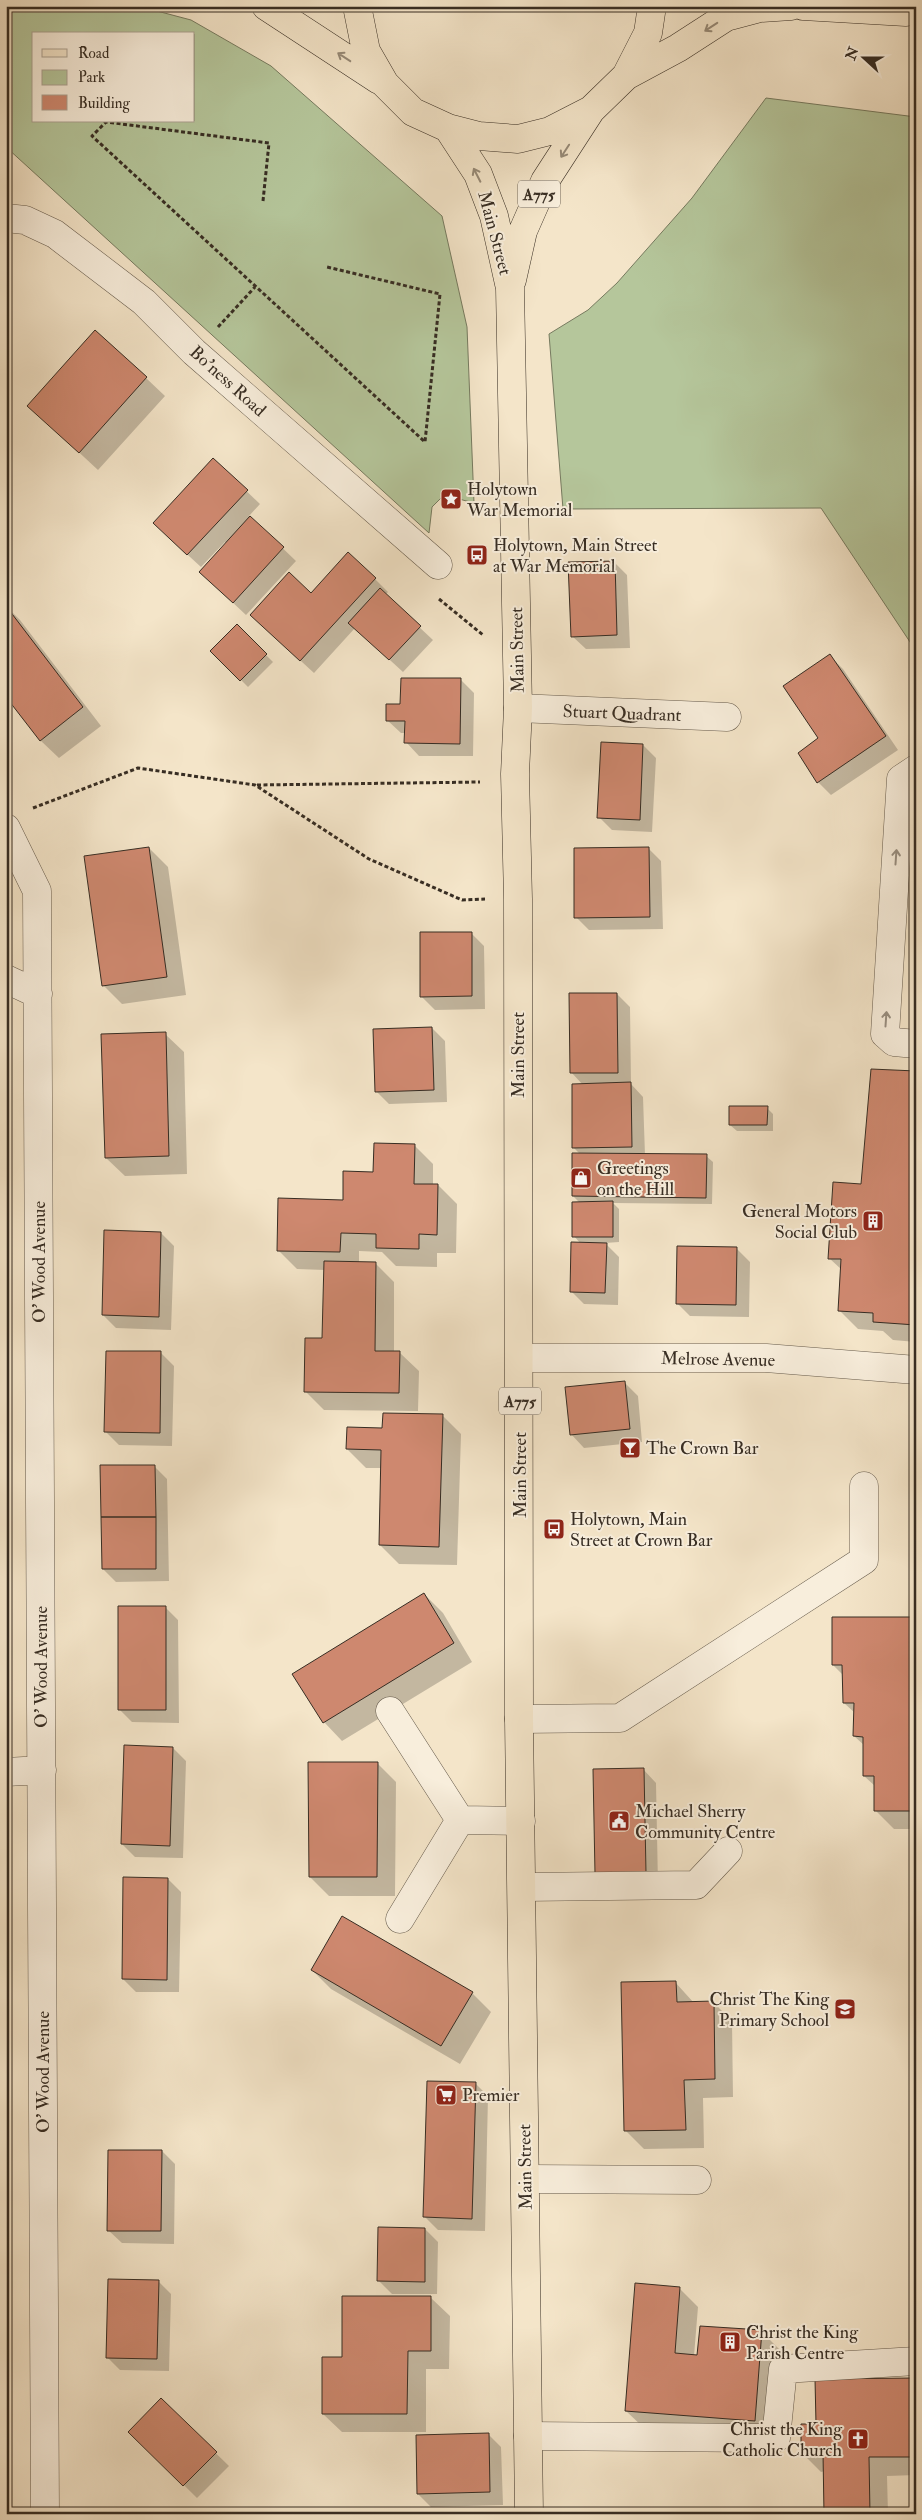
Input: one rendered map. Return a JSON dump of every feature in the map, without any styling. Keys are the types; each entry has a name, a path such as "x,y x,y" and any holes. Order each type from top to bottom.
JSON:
{"main road":[{"path":"266,6 385,84"},
{"name":"A775","path":"357,6 366,51 385,84 412,112 448,128 479,136 518,139 550,131 591,110 626,76 648,33 652,6"},
{"path":"626,76 678,48 726,17 760,8 791,6"},
{"path":"803,6 904,11"},
{"name":"Main Street","path":"510,288 523,231 545,181 591,110"},
{"name":"Main Street","path":"448,128 478,174 494,216 510,288 518,708 515,774 518,899 520,1358 519,1719 523,1887 529,2514"}],"street":[{"name":"Bo'ness Road","path":"6,218 25,220 55,234 144,302 194,352 438,565"},
{"name":"Stuart Quadrant","path":"518,708 727,717"},
{"path":"916,769 901,779 885,1034 894,1042 916,1044"},
{"name":"O' Wood Avenue","path":"15,819 37,891 45,2514"},
{"path":"6,979 38,994"},
{"name":"Melrose Avenue","path":"520,1358 766,1358 916,1370"},
{"path":"519,1719 620,1718 864,1560 864,1486"},
{"path":"390,1711 460,1820"},
{"path":"6,1772 42,1770"},
{"path":"460,1820 520,1821"},
{"path":"400,1919 460,1820"},
{"path":"523,1887 696,1886 728,1851"},
{"path":"526,2179 697,2180"},
{"path":"528,2436 776,2438 783,2369 916,2361"}],"path":[{"path":"263,201 269,143 106,122 92,136 425,442 440,294 327,267"},
{"path":"194,352 255,287"},
{"path":"438,565 430,592 516,662"},
{"path":"15,819 138,768 255,785 482,782 515,774"},
{"path":"255,785 370,859 462,900 518,899"}],"green space":[{"path":"6,6 138,6 191,20 271,66 442,216 467,327 474,503 444,495 432,507 429,533 6,147"},
{"path":"766,98 916,117 916,651 821,508 563,509 549,334 588,310 617,283 692,198"}],"building":[{"path":"95,330 147,377 79,453 27,406"},
{"path":"213,458 248,490 187,555 153,523"},
{"path":"250,516 284,547 233,603 199,572"},
{"path":"348,552 376,578 300,661 250,615 289,572 311,593"},
{"path":"615,561 617,635 571,637 568,562"},
{"path":"380,588 421,626 389,660 348,623"},
{"path":"6,606 83,707 40,741 6,697"},
{"path":"237,624 267,654 240,681 210,651"},
{"path":"830,654 886,736 817,783 798,753 818,738 783,686"},
{"path":"401,678 461,678 460,744 404,743 405,721 386,721 386,704 400,704"},
{"path":"601,742 643,744 640,820 597,818"},
{"path":"149,847 167,977 102,986 84,856"},
{"path":"649,847 650,917 574,918 574,848"},
{"path":"420,932 472,932 472,996 420,997"},
{"path":"569,993 617,993 618,1073 570,1073"},
{"path":"432,1027 434,1090 375,1092 373,1029"},
{"path":"166,1032 169,1156 105,1158 101,1034"},
{"name":"General Motors Social Club","path":"871,1069 916,1071 916,1325 873,1322 873,1313 838,1311 841,1259 828,1259 833,1182 861,1184"},
{"path":"631,1082 632,1147 572,1148 572,1084"},
{"path":"729,1106 768,1106 767,1125 729,1125"},
{"path":"374,1143 415,1144 414,1184 438,1184 437,1235 419,1234 419,1249 376,1248 376,1234 341,1233 340,1252 277,1251 278,1198 343,1200 343,1171 373,1172"},
{"path":"572,1153 707,1154 706,1198 572,1196"},
{"path":"613,1201 613,1237 572,1237 572,1202"},
{"path":"104,1230 161,1232 159,1317 102,1315"},
{"path":"571,1242 607,1243 605,1293 570,1292"},
{"path":"677,1246 737,1247 736,1305 676,1304"},
{"path":"324,1261 376,1262 375,1351 400,1351 399,1393 304,1392 305,1338 322,1338"},
{"path":"106,1351 161,1351 160,1433 104,1432"},
{"path":"625,1381 630,1429 570,1435 565,1387"},
{"path":"383,1413 443,1414 439,1547 379,1545 381,1450 346,1449 347,1427 382,1428"},
{"path":"100,1465 155,1465 156,1517 101,1517"},
{"path":"913,1484 916,1484 916,1811 874,1811 874,1776 863,1776 863,1737 853,1736 854,1703 843,1703 842,1665 832,1665 832,1617 913,1617"},
{"path":"101,1517 156,1517 156,1569 102,1569"},
{"path":"424,1593 454,1643 323,1723 292,1674"},
{"path":"118,1606 166,1606 166,1710 118,1710"},
{"path":"124,1745 173,1747 170,1846 121,1844"},
{"path":"308,1762 378,1762 377,1877 309,1877"},
{"name":"Michael Sherry Community Centre","path":"644,1768 646,1873 595,1874 593,1769"},
{"path":"123,1877 168,1878 167,1980 122,1979"},
{"path":"342,1916 473,1992 441,2046 311,1970"},
{"path":"676,1981 677,2002 714,2001 715,2079 684,2080 686,2130 624,2131 621,1982"},
{"path":"427,2081 476,2082 472,2219 423,2217"},
{"path":"108,2150 162,2150 161,2231 107,2231"},
{"path":"378,2227 425,2228 425,2282 377,2281"},
{"path":"108,2279 159,2280 157,2359 106,2358"},
{"name":"Christ the King Parish Centre","path":"635,2283 680,2287 675,2353 697,2355 700,2326 762,2330 755,2421 625,2411"},
{"path":"342,2296 431,2296 431,2351 408,2351 407,2414 322,2414 322,2357 342,2357"},
{"name":"Christ the King Catholic Church","path":"916,2378 916,2457 869,2457 870,2514 824,2514 823,2453 801,2453 801,2424 816,2424 815,2379"},
{"path":"161,2398 217,2452 183,2486 128,2432"},
{"path":"489,2433 490,2492 417,2494 416,2435"}],"place":[{"name":"Holytown War Memorial","path":"451,499"},
{"name":"Holytown, Main Street at War Memorial","path":"477,555"},
{"name":"Greetings on the Hill","path":"581,1178"},
{"name":"General Motors Social Club","path":"873,1221"},
{"name":"The Crown Bar","path":"630,1448"},
{"name":"Holytown, Main Street at Crown Bar","path":"554,1529"},
{"name":"Michael Sherry Community Centre","path":"619,1821"},
{"name":"Christ The King Primary School","path":"845,2009"},
{"name":"Premier","path":"446,2095"},
{"name":"Christ the King Parish Centre","path":"730,2342"},
{"name":"Christ the King Catholic Church","path":"858,2439"}]}
